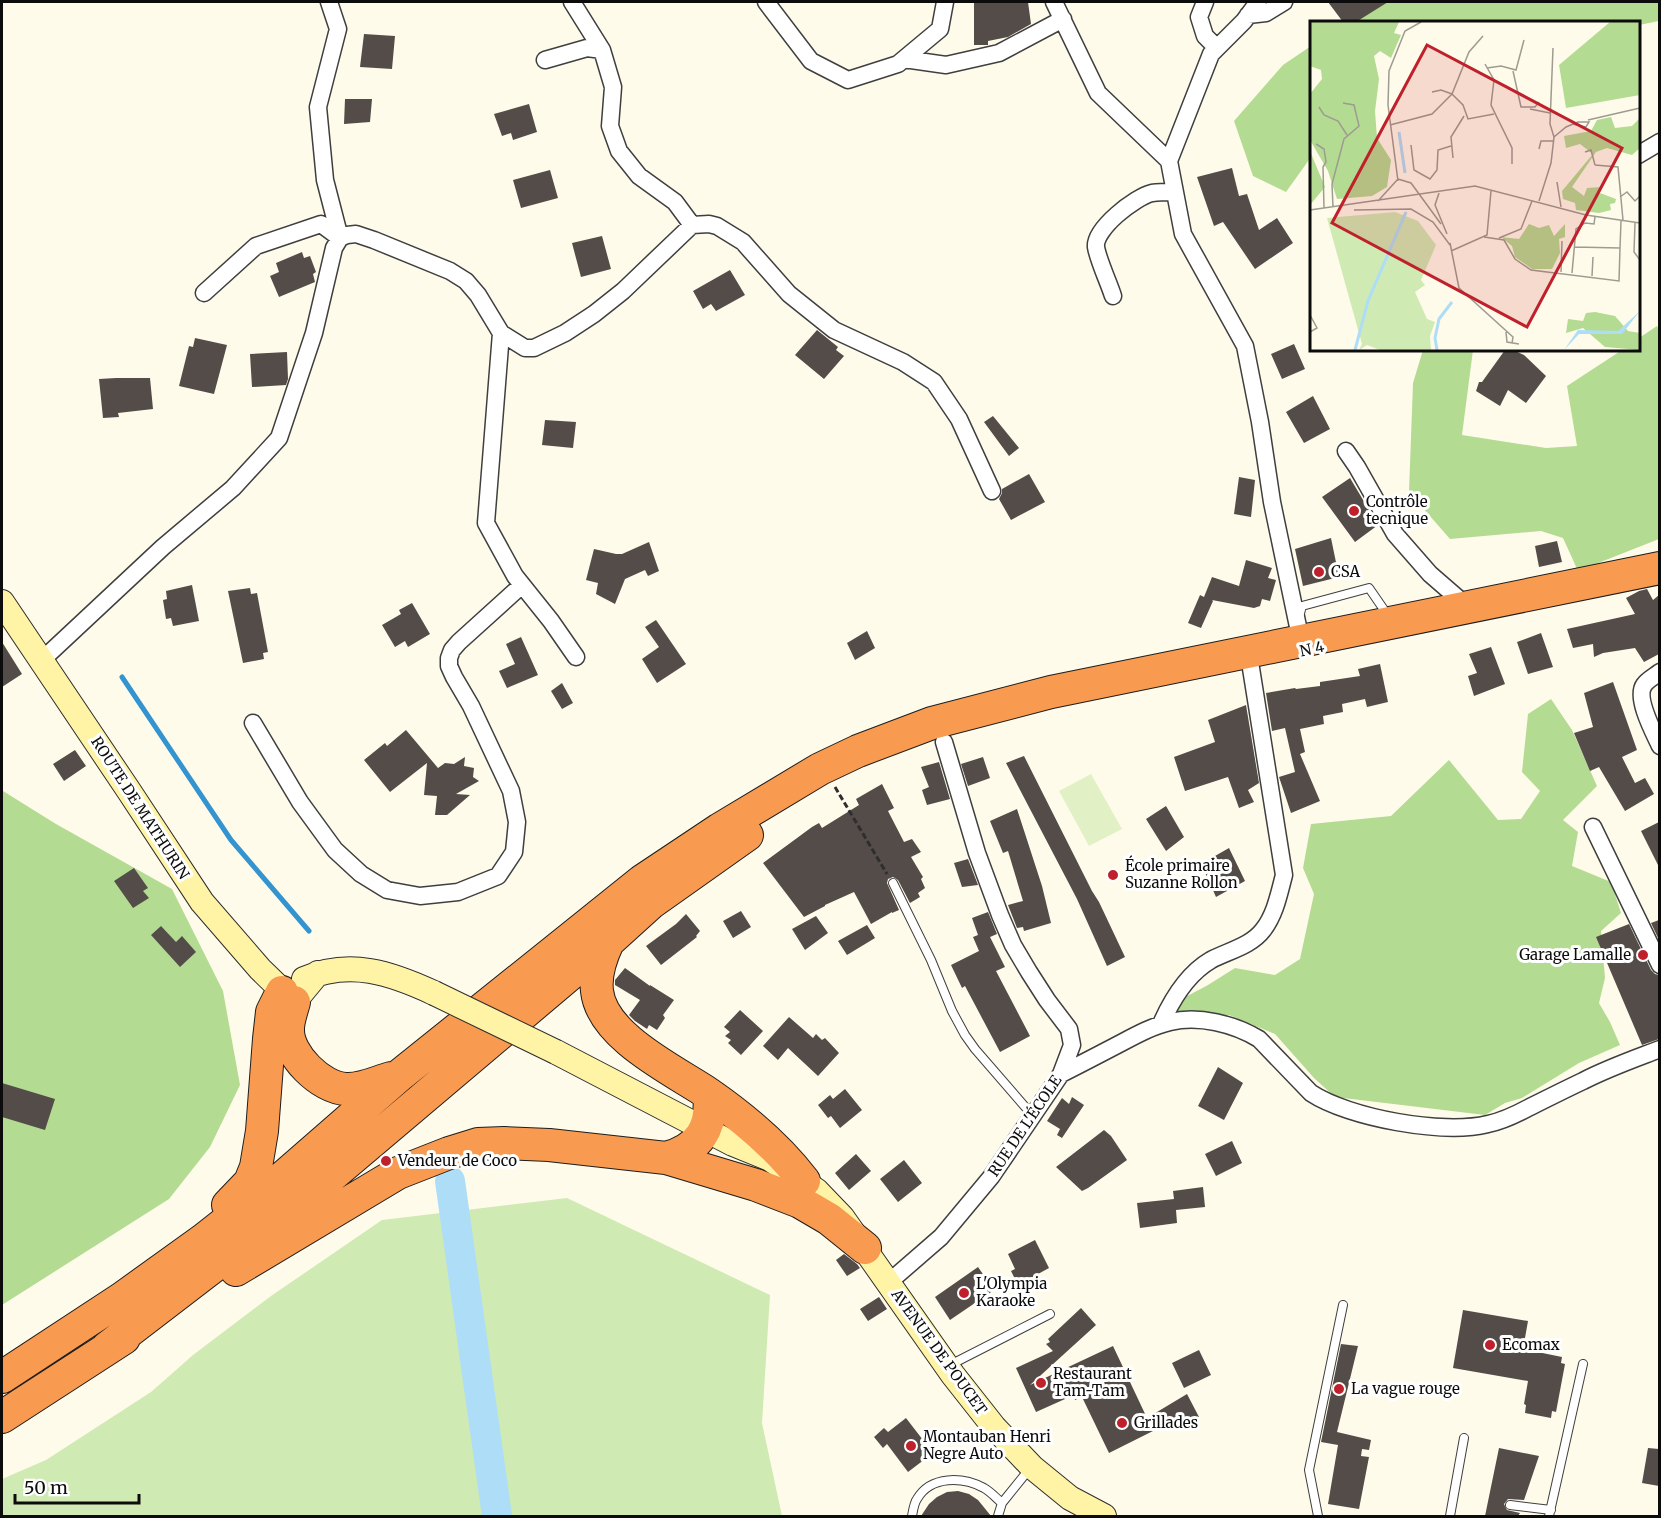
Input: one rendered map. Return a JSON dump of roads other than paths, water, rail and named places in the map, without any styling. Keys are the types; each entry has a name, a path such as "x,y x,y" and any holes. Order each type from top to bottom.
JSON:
{"highway":[{"name":"N 4","path":"2,1377 121,1299 282,1178 400,1074 642,881 728,824 820,769 932,723 1299,632 1393,623 1468,607 1659,574"},
{"name":"N 4","path":"107,1348 330,1177 651,903 760,826 832,783 900,754 1250,662 1466,616 1522,609 1600,591 1659,574"},
{"path":"608,942 598,970 597,991 608,1018 620,1033 653,1059 709,1094 741,1118 775,1147 804,1181"},
{"path":"288,997 288,1031 294,1050 305,1067 320,1080 345,1089 358,1089 400,1074"},
{"path":"121,1299 238,1197 250,1182 256,1167 262,1131 272,1011 288,997"},
{"path":"666,1158 678,1155 698,1141 709,1119 711,1107 709,1094"},
{"path":"2,1417 107,1348 398,1173 478,1144 549,1145 666,1158 775,1192 814,1209 865,1248"}],"main road":[{"name":"ROUTE DE MATHURIN","path":"2,602 202,902 260,969 288,997"},
{"path":"288,997 318,973 341,969 388,974 405,979 556,1052 733,1144 775,1192"},
{"name":"AVENUE DE POUCET","path":"733,1144 770,1159 817,1191 842,1217 947,1366 994,1427 1032,1467 1070,1498 1104,1516"}],"street":[{"path":"329,2 338,29 318,107 325,180 340,238"},
{"path":"572,2 602,50 614,87 610,126 619,151 639,176 675,202 692,225"},
{"path":"766,2 812,61 849,80 904,60 940,29 945,2"},
{"path":"1054,2 1098,93 1169,161"},
{"path":"1205,2 1199,17 1205,36 1217,48"},
{"path":"1284,2 1266,14 1253,8 1244,21 1211,54 1169,161 1183,234 1245,346 1260,422 1272,502 1299,632"},
{"path":"904,60 946,66 999,53 1063,20"},
{"path":"545,60 587,48 602,50"},
{"path":"1640,154 1659,142"},
{"path":"1113,296 1096,245 1100,232 1116,216 1138,200 1151,194 1175,192"},
{"path":"204,293 256,246 321,224 340,238"},
{"path":"41,661 163,547 233,488 279,438 314,333 334,248 340,238 347,235 356,234 374,240 450,271 466,281 478,294 501,333 525,348 534,348 565,333 594,314 623,291 692,225 717,226 743,242 789,294 834,330 903,362 934,382 959,419 992,491"},
{"path":"501,333 486,524 515,576 576,657"},
{"path":"1346,451 1395,534 1430,574 1468,607"},
{"path":"253,723 300,802 334,850 361,874 387,890 420,896 458,892 498,876 514,852 517,822 511,792 471,706 453,677 449,658 459,642 522,585"},
{"path":"1161,1024 1172,1001 1193,975 1210,961 1259,935 1264,929 1271,916 1284,875 1250,662"},
{"path":"1659,672 1644,685 1641,695 1659,746"},
{"name":"RUE DE L'ÉCOLE","path":"888,1283 941,1237 991,1177 1061,1074 1072,1045 1069,1029 1029,972 1013,945 1000,915 977,853 944,742"},
{"path":"1593,827 1659,965"},
{"path":"1061,1074 1161,1024 1179,1020 1202,1020 1249,1033 1264,1044 1303,1085 1320,1099 1364,1116 1425,1125 1466,1127 1488,1125 1507,1118 1592,1076 1659,1049"}],"lane":[{"path":"893,883 965,1035 1032,1116"},
{"path":"1318,1516 1309,1470 1343,1305"},
{"path":"947,1366 1050,1314"},
{"path":"1510,1504 1550,1513 1583,1364"},
{"path":"1450,1516 1464,1438"},
{"path":"998,1516 1002,1503 1032,1467"},
{"path":"912,1516 916,1500 926,1488 942,1481 963,1480 986,1489 1002,1503"}],"waterway":[{"path":"122,677 231,840 309,931"},
{"path":"450,1181 497,1516"}],"place":[{"name":"Contrôle tecnique","path":"1354,511"},
{"name":"CSA","path":"1319,572"},
{"name":"École primaire Suzanne Rollon","path":"1113,875"},
{"name":"Garage Lamalle","path":"1643,955"},
{"name":"Vendeur de Coco","path":"386,1161"},
{"name":"L'Olympia Karaoke","path":"964,1293"},
{"name":"Ecomax","path":"1490,1345"},
{"name":"Restaurant Tam-Tam","path":"1041,1383"},
{"name":"La vague rouge","path":"1339,1389"},
{"name":"Grillades","path":"1122,1423"},
{"name":"Montauban Henri Negre Auto","path":"911,1446"}]}
